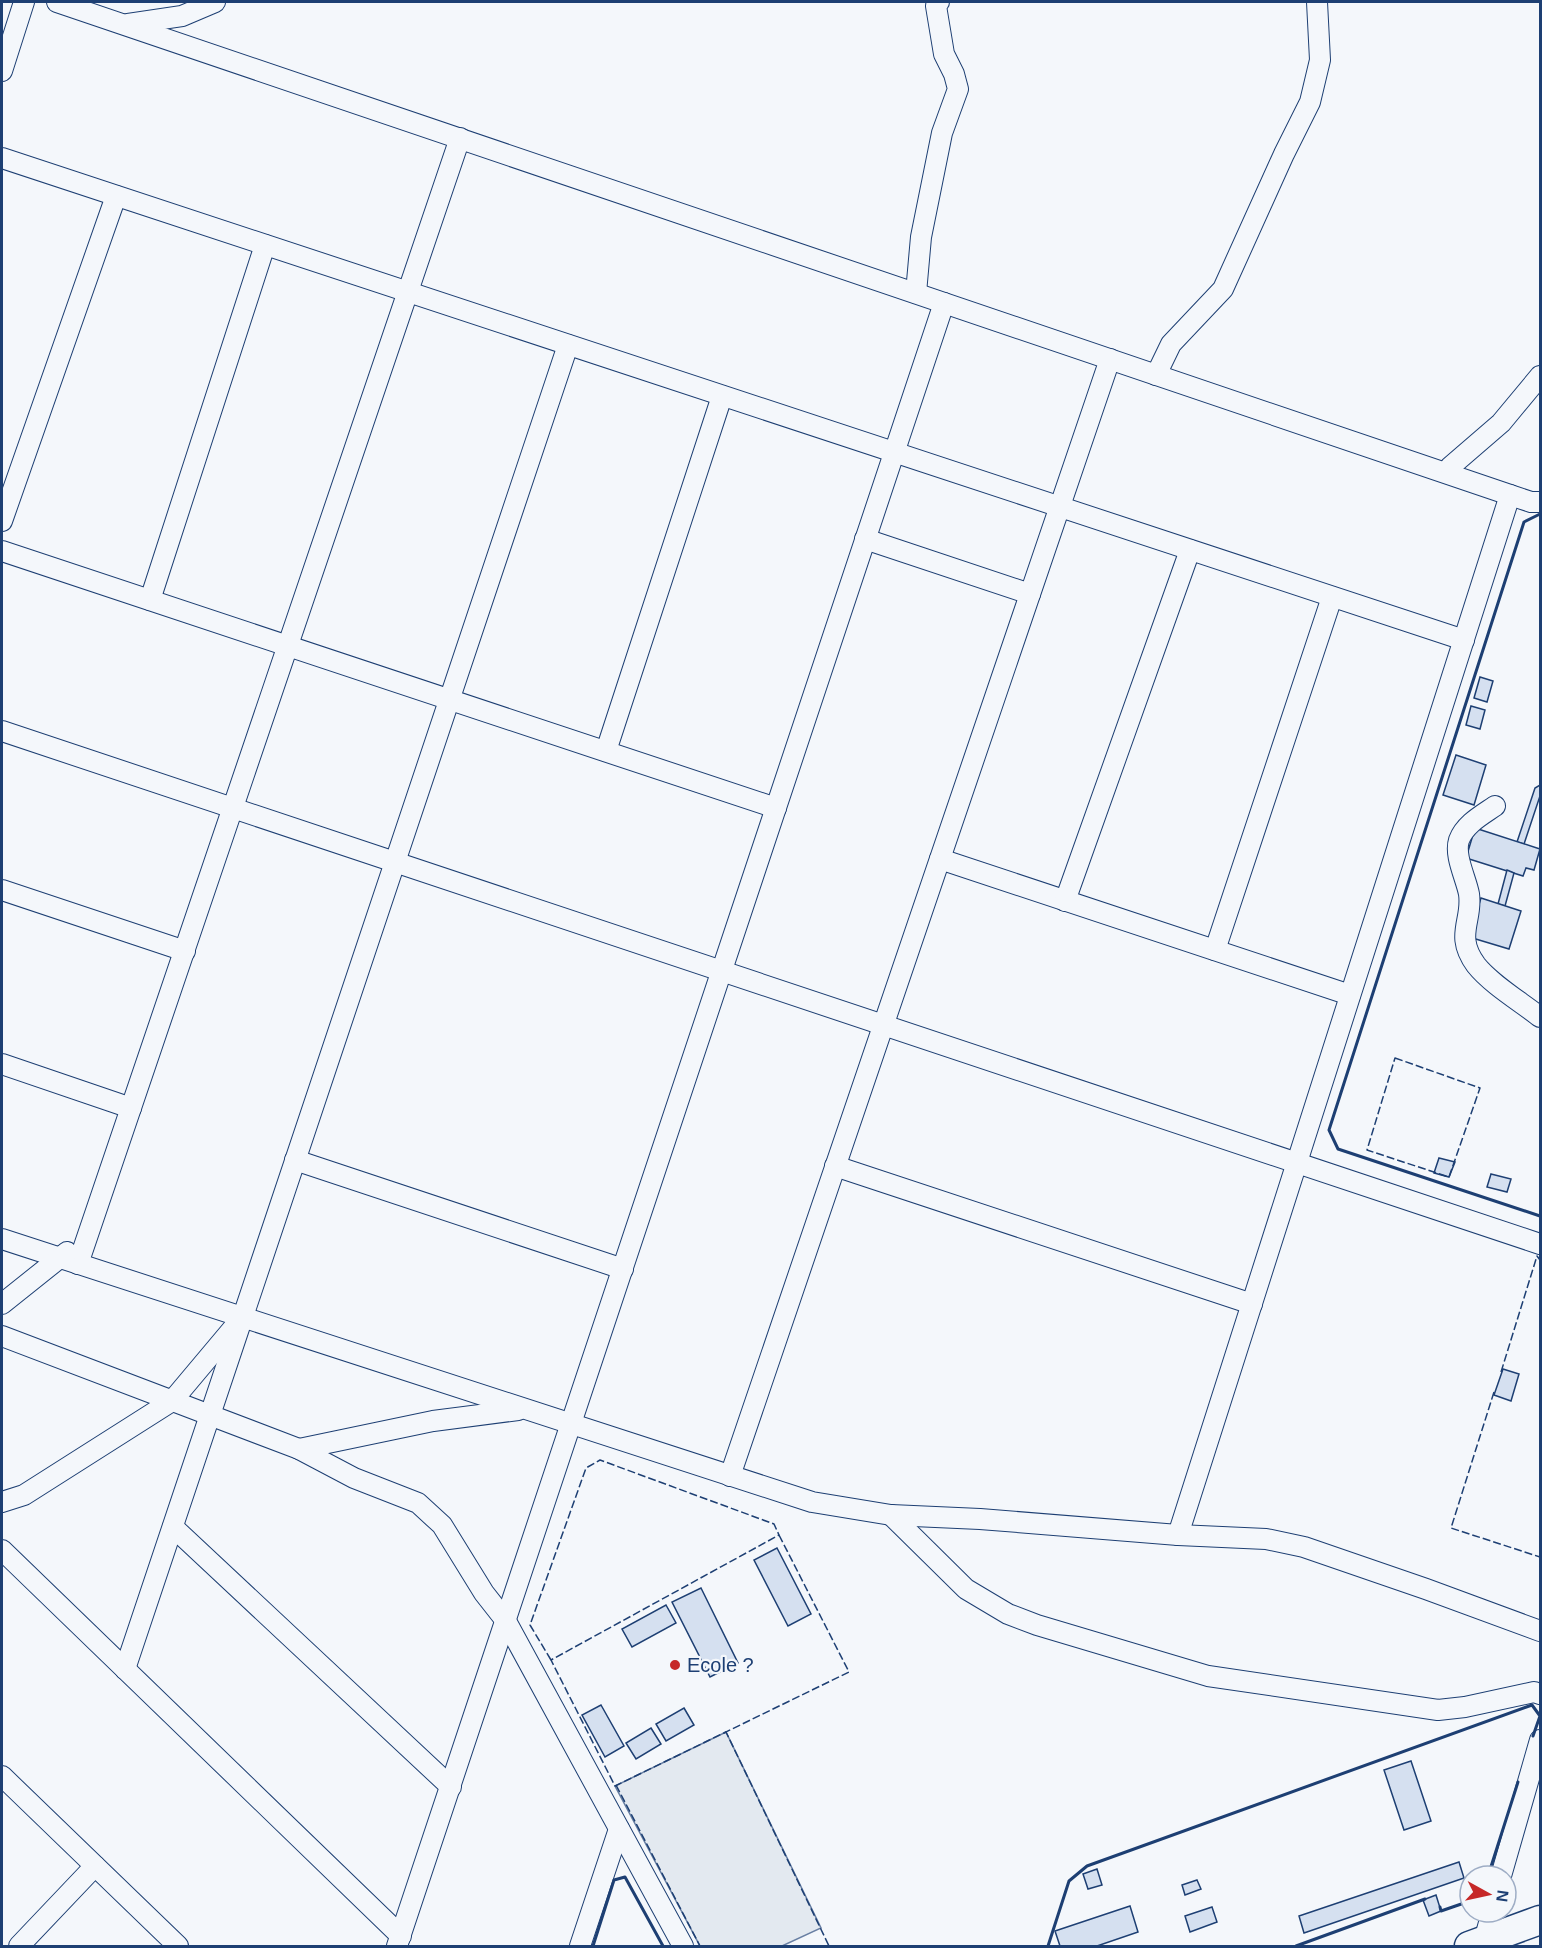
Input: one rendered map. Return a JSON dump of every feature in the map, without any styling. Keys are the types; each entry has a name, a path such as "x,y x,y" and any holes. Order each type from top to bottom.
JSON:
{"highway":[{"path":"1476,1944 1540,1920"}],"street":[{"path":"2,71 24,2"},
{"path":"57,2 1510,495 1531,502 1540,502"},
{"path":"125,25 182,15 215,2"},
{"path":"916,293 921,237 942,133 958,89 954,74 944,54 936,6 939,2"},
{"path":"1156,375 1171,344 1223,289 1310,102 1320,60 1317,2"},
{"path":"2,1304 38,1274 69,1261 89,1232 460,138"},
{"path":"2,158 1464,640"},
{"path":"2,521 116,196"},
{"path":"150,600 265,245"},
{"path":"2,1550 399,1941 944,303"},
{"path":"125,1669 568,345"},
{"path":"730,1476 1110,359"},
{"path":"1450,467 1501,423 1540,376"},
{"path":"606,751 722,396"},
{"path":"1178,1535 1510,495"},
{"path":"866,539 1030,594"},
{"path":"1065,901 1190,550"},
{"path":"2,551 776,808"},
{"path":"1215,951 1332,597"},
{"path":"2,731 1297,1161 1540,1244"},
{"path":"1495,806 1466,827 1458,842 1470,902 1464,933 1476,964 1494,982 1540,1017"},
{"path":"940,859 1350,996"},
{"path":"2,890 185,951"},
{"path":"2,1064 131,1108"},
{"path":"296,1160 623,1269"},
{"path":"835,1166 1252,1304"},
{"path":"2,1239 812,1502 891,1515 1266,1539 1304,1547 1540,1631"},
{"path":"2,1503 24,1495 172,1401 243,1318"},
{"path":"2,1336 299,1449 354,1479 418,1503 442,1525 484,1593 506,1621 683,1947"},
{"path":"299,1449 433,1421 523,1409"},
{"path":"891,1515 966,1589 1008,1614 1037,1625 1208,1676 1438,1710 1465,1707 1534,1692 1540,1694"},
{"path":"172,1527 451,1787"},
{"path":"1504,1864 1540,1740"},
{"path":"2,1776 178,1947"},
{"path":"580,1947 619,1829"},
{"path":"19,1947 95,1866"},
{"path":"1476,1944 1486,1924"}],"shaded area":[{"path":"726,1732 821,1928 782,1946 700,1946 615,1786"}],"building":[{"path":"1480,677 1493,681 1487,702 1474,698"},
{"path":"1471,706 1485,710 1480,729 1466,725"},
{"path":"1456,755 1486,765 1474,805 1443,795"},
{"path":"1540,785 1540,796 1524,844 1517,842 1535,788"},
{"path":"1475,828 1540,849 1534,870 1526,868 1523,876 1466,858"},
{"path":"1507,870 1514,873 1505,906 1498,904"},
{"path":"1481,898 1521,911 1509,949 1469,937"},
{"path":"1439,1158 1455,1162 1449,1177 1434,1173"},
{"path":"1491,1174 1511,1179 1507,1192 1487,1187"},
{"path":"1503,1369 1519,1374 1511,1401 1494,1395"},
{"path":"777,1548 811,1614 788,1626 754,1560"},
{"path":"701,1588 738,1663 710,1677 672,1602"},
{"path":"666,1605 676,1623 632,1647 622,1629"},
{"path":"601,1705 624,1746 605,1757 582,1715"},
{"path":"684,1708 694,1725 666,1741 656,1724"},
{"path":"651,1728 661,1744 636,1759 626,1743"},
{"path":"1411,1761 1431,1821 1404,1830 1384,1770"},
{"path":"1459,1862 1458,1880 1304,1933 1299,1916"},
{"path":"1097,1869 1102,1885 1088,1889 1083,1874"},
{"path":"1197,1880 1201,1889 1185,1895 1182,1885"},
{"path":"1436,1895 1441,1911 1429,1916 1423,1900"},
{"path":"1130,1906 1138,1932 1097,1946 1060,1946 1055,1931"},
{"path":"1212,1907 1217,1922 1190,1932 1185,1916"}],"fence":[{"path":"1395,1058 1480,1088 1449,1177 1367,1150 1395,1058"},
{"path":"1501,1372 1537,1256 1540,1260"},
{"path":"1494,1392 1451,1528 1540,1557"},
{"path":"551,1660 530,1625 586,1468 600,1460 774,1524 779,1535"},
{"path":"779,1535 849,1672 615,1786 551,1660 779,1535"},
{"path":"724,1733 726,1732 829,1946"},
{"path":"616,1785 700,1946"}],"wall":[{"path":"1540,514 1524,522 1329,1130 1338,1149 1540,1216"},
{"path":"1048,1946 1069,1881 1087,1866 1532,1705 1540,1716 1533,1736"},
{"path":"1492,1864 1518,1782"},
{"path":"593,1946 614,1880 625,1877 663,1946"},
{"path":"1296,1946 1425,1899"},
{"path":"1440,1907 1441,1911 1458,1905"}],"place":[{"name":"Ecole ?","path":"675,1665"}]}
